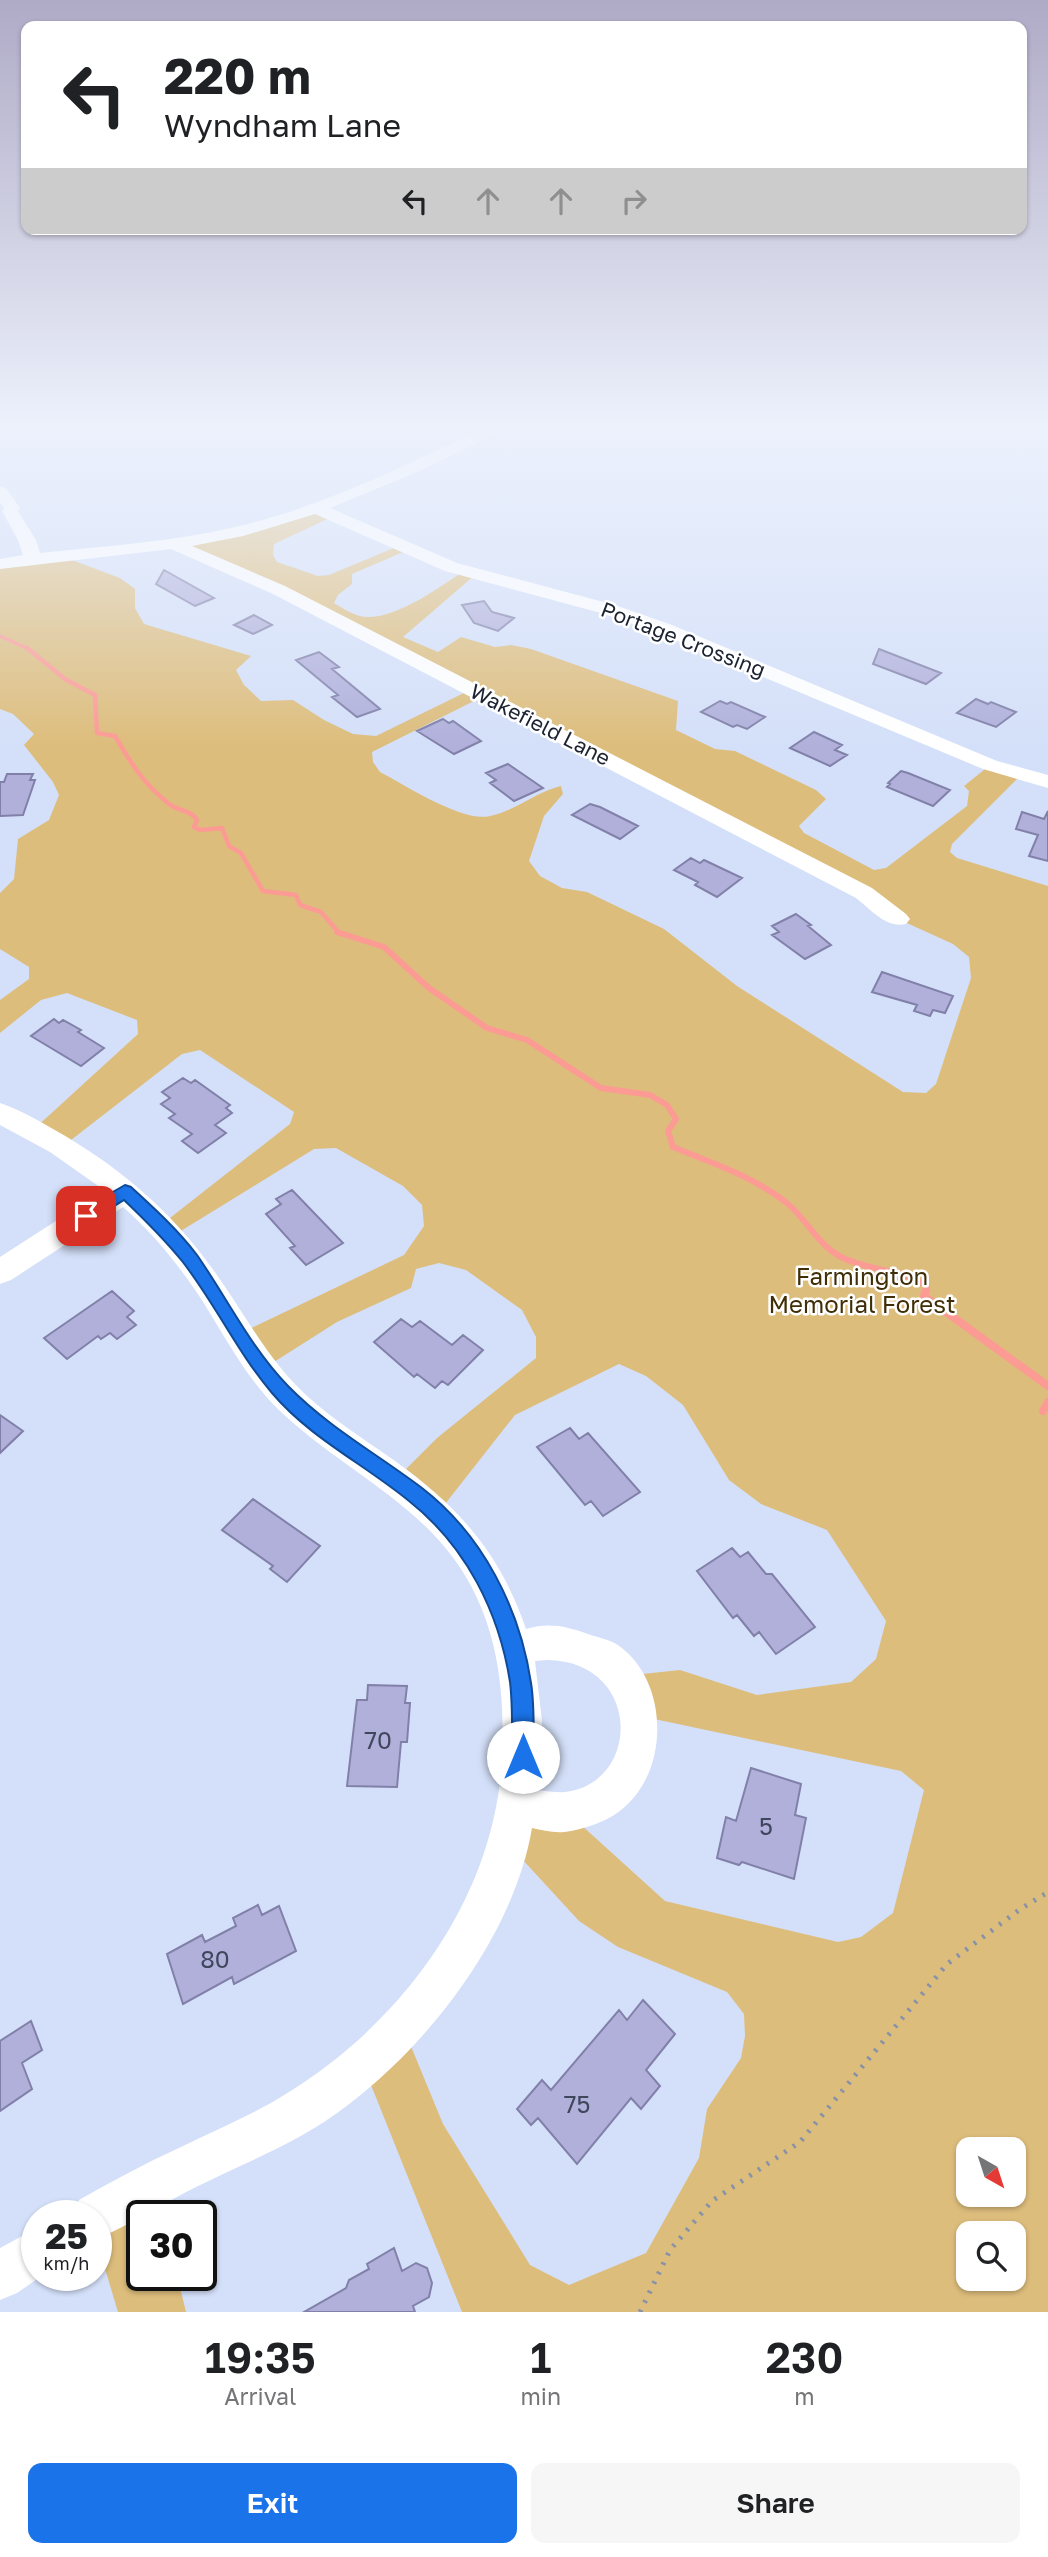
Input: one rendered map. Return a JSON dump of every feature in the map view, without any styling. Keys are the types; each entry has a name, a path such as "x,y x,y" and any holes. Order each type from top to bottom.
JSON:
{"street":[{"path":"22,531 33,559"},
{"path":"35,531 53,557"},
{"path":"0,564 174,545 242,531"},
{"name":"Portage Crossing","path":"369,531 451,566 501,582 608,609 656,625 989,765 1048,782"},
{"name":"Wakefield Lane","path":"174,545 279,590 351,627 864,893 898,919"},
{"path":"0,1113 68,1150 125,1191 161,1225 190,1258 256,1359 279,1389 319,1427 417,1496 456,1533 498,1598 516,1651 524,1743 518,1807 510,1846 483,1911 436,1987 403,2027 330,2090 267,2131 166,2178 112,2207"},
{"path":"0,1272 125,1191"},
{"path":"516,1651 526,1646 552,1641 579,1645 604,1657 624,1676 637,1702 642,1731 636,1759 621,1785 597,1804 569,1814 538,1813 518,1807"},
{"path":"0,2276 21,2262"}],"path":[{"path":"640,2312 670,2250 712,2200 800,2142 947,1964 1019,1910 1048,1892"}],"green space":[{"name":"Farmington Memorial Forest","path":"229,531 302,531 274,544 273,555 277,562 318,576 329,575 401,545 410,549 352,574 352,584 338,595 334,603 351,613 365,617 394,612 407,606 464,571 475,575 403,637 438,652 461,637 495,647 511,645 531,649 678,701 676,730 715,749 735,751 816,790 826,799 799,826 804,833 874,870 886,868 967,806 969,791 964,786 990,765 1021,775 952,844 950,852 957,858 1048,886 1048,2312 462,2312 363,2065 403,2027 443,2124 530,2265 569,2285 646,2253 699,2158 707,2109 741,2058 745,2036 744,2014 727,1992 618,1947 579,1921 510,1846 518,1807 569,1814 665,1901 838,1942 861,1937 893,1913 924,1790 901,1771 640,1716 624,1676 680,1670 757,1695 851,1682 876,1659 886,1621 827,1530 761,1504 729,1480 683,1405 646,1376 619,1364 515,1415 438,1513 395,1480 437,1438 536,1358 536,1337 522,1310 466,1270 439,1263 416,1269 411,1288 337,1322 263,1369 239,1334 404,1255 424,1226 422,1205 403,1186 336,1148 314,1149 171,1237 161,1225 290,1124 294,1112 200,1050 182,1054 62,1147 33,1130 138,1034 137,1020 67,993 41,1000 0,1033 0,1000 29,979 29,967 0,949 0,893 14,879 18,839 49,820 59,795 53,782 24,745 34,734 13,714 0,709 0,564 61,556 120,578 135,589 135,608 144,624 251,656 236,670 244,685 261,701 293,700 324,720 353,734 376,736 470,690 175,545","holes":["484,696 898,919 953,944 969,957 971,978 936,1084 926,1093 903,1092 737,986 664,929 587,892 562,888 540,876 529,861 544,816 563,794 561,786 499,814 479,817 450,809 380,772 373,762 372,752"]},
{"path":"154,2184 158,2200 126,2200 126,2291 181,2291 186,2312 118,2312 112,2291 112,2207"}],"building":[{"path":"164,570 214,598 195,606 156,584"},
{"path":"484,601 492,612 514,618 498,631 474,623 462,605"},
{"path":"254,615 272,625 253,634 234,625"},
{"path":"879,649 941,673 926,684 873,664"},
{"path":"319,652 339,667 332,669 380,709 357,717 332,697 338,695 296,660"},
{"path":"976,699 1016,712 996,727 957,713"},
{"path":"720,701 727,704 731,702 765,717 747,729 737,725 733,727 701,712"},
{"path":"443,719 449,723 453,721 481,741 454,754 417,731"},
{"path":"814,732 842,745 835,750 847,755 830,766 790,748"},
{"path":"508,764 543,788 514,801 490,783 496,780 486,773"},
{"path":"901,771 950,790 933,806 887,787"},
{"path":"7,774 33,774 30,780 35,780 23,815 0,816 0,782 4,782"},
{"path":"590,804 638,826 620,839 572,815"},
{"path":"1048,811 1048,861 1029,856 1038,835 1016,829 1022,812 1044,819"},
{"path":"691,858 700,863 704,860 742,878 717,897 695,885 698,882 674,870"},
{"path":"796,914 831,945 805,959 772,935 779,932 772,926"},
{"path":"882,972 953,996 945,1013 933,1010 930,1016 914,1011 917,1005 872,992"},
{"path":"54,1019 59,1023 63,1020 81,1030 78,1032 104,1048 81,1066 31,1036"},
{"path":"183,1078 191,1083 195,1080 230,1105 226,1108 232,1113 215,1125 226,1133 198,1153 182,1141 192,1134 169,1118 175,1114 161,1104 170,1098 162,1092"},
{"path":"292,1190 343,1243 306,1265 290,1248 295,1246 266,1214 281,1204 276,1199"},
{"path":"112,1291 134,1311 127,1317 136,1325 117,1339 110,1333 101,1339 98,1336 67,1359 44,1338"},
{"path":"401,1319 412,1327 420,1321 452,1345 463,1335 483,1350 448,1385 442,1381 435,1388 417,1374 414,1377 374,1342"},
{"path":"0,1415 23,1431 0,1453"},
{"path":"570,1428 579,1439 588,1433 640,1492 603,1516 591,1501 585,1505 537,1447"},
{"path":"253,1499 320,1546 287,1582 270,1569 273,1566 222,1530"},
{"path":"732,1548 740,1557 748,1552 766,1574 772,1574 815,1627 776,1654 759,1632 754,1636 737,1615 733,1618 697,1571"},
{"path":"368,1685 407,1686 405,1703 410,1703 407,1742 401,1742 397,1787 347,1786 357,1700 367,1700"},
{"path":"751,1768 801,1784 795,1815 806,1818 794,1879 742,1862 739,1865 717,1858 726,1817 736,1821"},
{"path":"258,1905 262,1915 279,1906 296,1951 234,1984 232,1977 183,2004 167,1954 202,1935 205,1942 236,1926 233,1918"},
{"path":"643,2000 675,2034 646,2070 660,2086 641,2109 631,2098 577,2164 538,2118 531,2125 517,2109 542,2080 551,2090 619,2010 627,2020"},
{"path":"31,2021 42,2050 22,2063 32,2089 0,2111 0,2041"},
{"path":"394,2248 402,2271 416,2263 427,2268 432,2283 429,2297 413,2306 415,2312 304,2312 346,2288 349,2280 369,2269 367,2264"}],"waterway":[{"path":"0,636 27,648"},
{"path":"27,648 65,679 95,695 97,733 115,736 152,789 169,804 188,812 197,820 194,827 200,830 222,828 229,846 241,853 263,891 296,895 300,905 321,912 339,933"},
{"path":"339,933 384,947 429,988 487,1028 527,1040 601,1088 650,1095 667,1105 676,1119 668,1131 673,1147 733,1171 775,1194 795,1210 826,1246 841,1257 917,1280 927,1286 925,1292"},
{"path":"926,1290 924,1296 1048,1386"},
{"path":"1043,1411 1048,1402"}],"route":[{"path":"86,1216 125,1191 161,1225 190,1258 249,1349 279,1389 319,1427 417,1496 438,1513 456,1533 498,1598 516,1651 523,1709 523,1757"}]}
